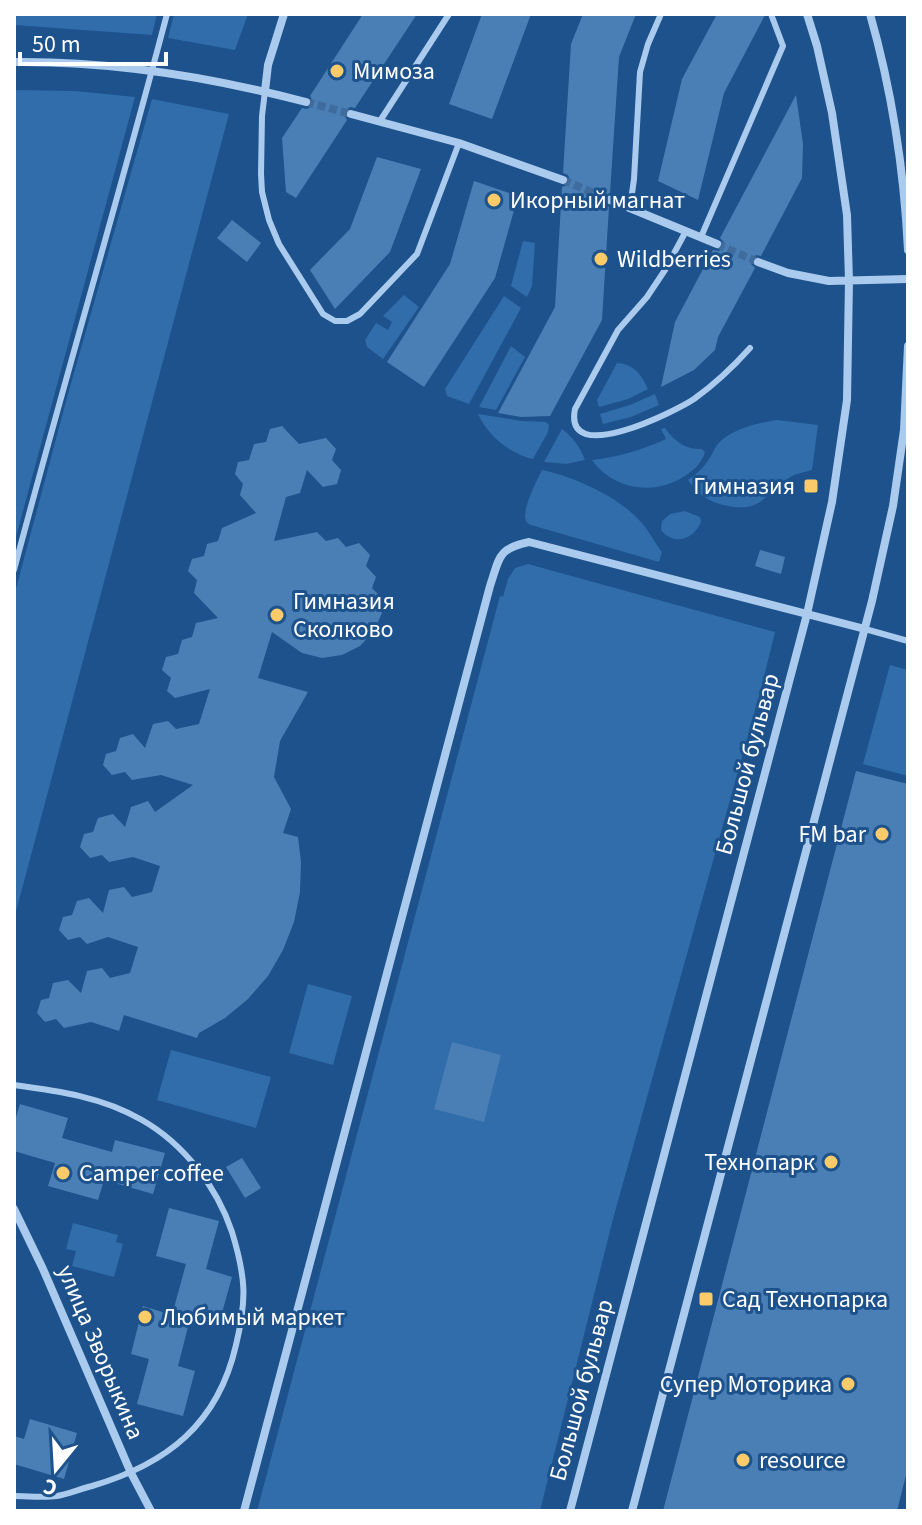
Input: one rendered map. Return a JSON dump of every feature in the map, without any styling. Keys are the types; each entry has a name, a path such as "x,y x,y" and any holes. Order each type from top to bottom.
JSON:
{"street":[{"path":"265,91 268,65 284,14"},
{"name":"Большой бульвар","path":"570,1511 807,614 832,502 847,400 847,215 832,113 807,14"},
{"path":"870,14 887,81 901,168 908,250"},
{"path":"14,62 77,62 153,71 265,91 306,102"},
{"path":"351,114 459,143 563,180"},
{"path":"610,200 717,244"},
{"path":"758,262 829,281 908,279"},
{"path":"632,1511 865,629 893,506 904,430 908,346"},
{"path":"244,1511 490,586 501,555 509,546 529,542 865,629"},
{"name":"улица Зворыкина","path":"14,1209 131,1473 151,1511"}],"lane":[{"path":"14,570 167,14"},
{"path":"380,121 449,14"},
{"path":"630,208 640,72 661,14"},
{"path":"701,237 783,46 771,14"},
{"path":"265,91 261,174 266,210 285,254 323,314 335,321 347,321 360,314 415,256 459,143"},
{"path":"686,231 647,297 620,327 608,347 575,409 577,427 588,434 607,435 645,425 667,415 713,385 750,348"},
{"path":"865,629 908,641"},
{"path":"14,1085 66,1092 105,1102 144,1121 172,1142 211,1187 228,1220 244,1279 244,1312 232,1363 221,1391 206,1416 190,1433 163,1455 110,1481 54,1496 14,1496"}],"shaded area":[{"path":"17,14 157,14 152,35 14,25"},
{"path":"174,14 248,14 235,50 168,38"},
{"path":"14,90 75,91 135,97 14,544"},
{"path":"152,99 229,114 14,919 14,596"},
{"path":"523,241 535,243 532,286 527,297 511,286"},
{"path":"404,295 419,307 383,359 367,347 365,340 376,323 388,330 392,322 383,316"},
{"path":"504,296 521,308 469,404 447,396 445,389"},
{"path":"511,346 525,357 496,410 479,407"},
{"path":"617,363 637,371 648,389 628,399 599,407 597,400"},
{"path":"655,394 659,405 603,424 600,414"},
{"path":"478,414 546,422 548,432 533,459 516,453 500,442"},
{"path":"777,420 818,425 812,470 794,475 763,500 748,507 712,501 699,493 688,480 704,466 723,439 753,425"},
{"path":"665,428 681,444 705,452 694,469 673,482 648,488 623,484 611,478 592,460 630,452 666,439 661,429"},
{"path":"562,429 576,443 585,460 566,464 544,462"},
{"path":"542,470 595,489 631,512 662,552 659,562 527,523 528,503"},
{"path":"685,511 700,517 701,522 688,537 672,538 661,530 662,521 670,514"},
{"path":"528,564 775,632 613,1219 540,1511 257,1511 500,596 503,597 515,568"},
{"path":"890,665 908,670 908,776 863,764"},
{"path":"308,984 352,996 333,1065 289,1053"},
{"path":"171,1050 271,1077 256,1128 157,1100"},
{"path":"73,1223 118,1235 116,1242 123,1244 114,1277 72,1266 76,1251 66,1249"}],"building":[{"path":"363,14 417,14 355,108 346,110 344,115 347,120 296,198 286,192 282,138 302,108 312,106 310,96"},
{"path":"482,14 531,14 492,119 449,104"},
{"path":"583,14 636,14 619,57 610,193 603,200 609,207 602,320 550,416 521,417 498,413 555,307 562,187 568,185 570,180 563,173 571,44"},
{"path":"717,14 765,15 724,93 698,200 658,181 682,79"},
{"path":"796,95 803,144 802,178 761,256 756,255 752,259 751,264 755,268 718,337 715,350 694,370 661,387 675,322 713,250 719,251 723,247 724,242 720,238"},
{"path":"377,157 421,169 390,252 335,309 310,270 350,229"},
{"path":"474,181 518,196 495,278 424,387 387,362 450,264"},
{"path":"232,220 261,243 247,262 217,238"},
{"path":"282,426 299,444 326,438 336,449 332,460 341,470 337,484 323,487 307,470 300,493 286,497 274,541 317,532 326,541 338,538 346,547 359,543 370,555 366,566 376,577 372,588 382,598 379,608 382,613 374,631 360,646 342,655 322,658 302,653 272,632 258,678 308,692 280,741 274,777 291,809 283,833 298,837 301,862 300,892 294,922 283,950 268,976 248,999 225,1018 199,1033 197,1038 124,1015 119,1031 91,1022 64,1028 56,1019 45,1022 37,1013 41,1000 49,998 53,983 68,980 81,993 87,971 102,968 110,978 130,973 138,947 108,937 87,944 80,937 68,940 59,930 63,917 72,915 77,901 89,898 103,913 109,890 124,887 132,897 152,892 160,866 133,857 109,862 102,855 90,858 80,847 84,834 93,832 98,818 113,814 125,827 131,807 148,801 155,812 193,785 161,775 132,780 125,772 112,775 103,765 106,754 116,751 120,738 133,734 145,748 153,724 168,721 176,729 199,724 210,689 175,698 167,691 171,678 162,670 166,657 178,654 182,640 192,637 196,623 218,618 194,593 197,580 188,571 192,559 204,556 207,544 218,541 222,528 256,513 240,495 243,484 235,474 238,462 249,460 254,444 266,442 270,429"},
{"path":"760,550 785,557 781,574 755,566"},
{"name":"Технопарк","path":"856,771 908,784 908,1467 897,1511 663,1511"},
{"path":"452,1042 501,1055 484,1122 434,1109"},
{"path":"20,1104 68,1118 62,1138 112,1152 115,1140 165,1153 153,1194 104,1180 98,1200 48,1186 55,1163 14,1151 14,1124"},
{"path":"242,1158 261,1188 245,1198 226,1167"},
{"path":"169,1208 219,1221 206,1269 232,1277 218,1327 190,1319 178,1366 195,1371 183,1416 137,1404 149,1359 131,1354 143,1306 172,1315 186,1264 156,1256"},
{"path":"30,1419 77,1433 64,1479 14,1464 14,1436 24,1439"}],"tunnel":[{"path":"306,102 351,114"},
{"path":"563,180 610,200"},
{"path":"717,244 758,262"}],"place":[{"name":"Мимоза","path":"337,71"},
{"name":"Икорный магнат","path":"494,200"},
{"name":"Wildberries","path":"601,259"},
{"name":"Гимназия","path":"811,486"},
{"name":"Гимназия Сколково","path":"277,615"},
{"name":"FM bar","path":"882,834"},
{"name":"Технопарк","path":"831,1162"},
{"name":"Camper coffee","path":"63,1173"},
{"name":"Сад Технопарка","path":"706,1299"},
{"name":"Любимый маркет","path":"145,1317"},
{"name":"Супер Моторика","path":"848,1384"},
{"name":"resource","path":"743,1460"}]}
